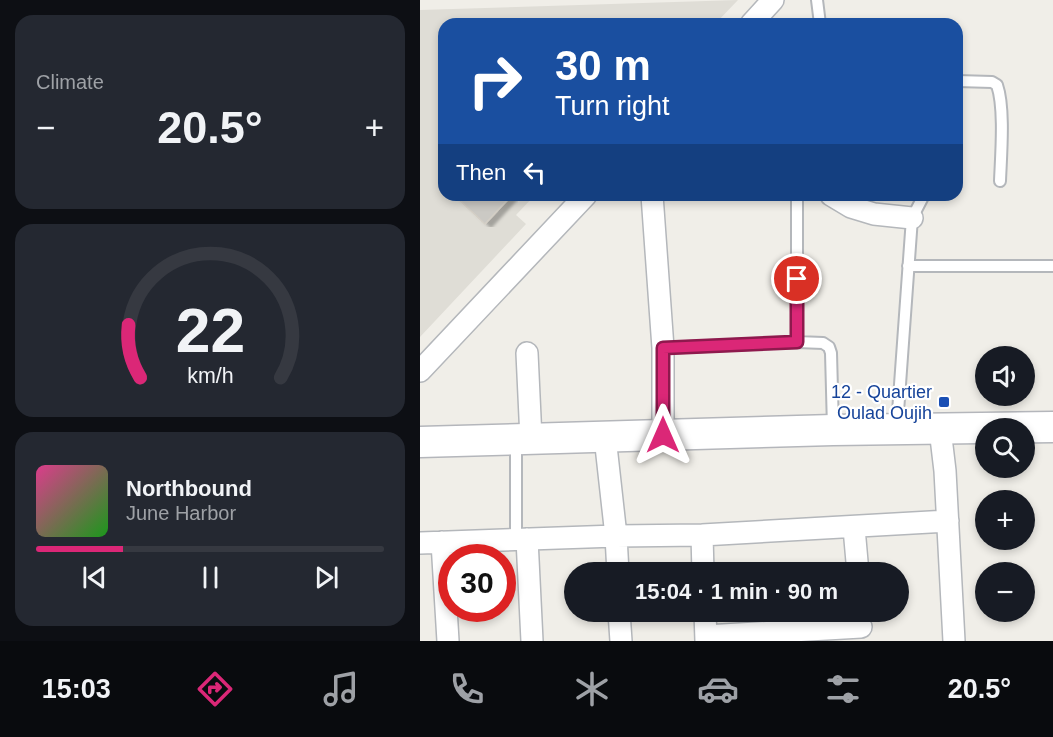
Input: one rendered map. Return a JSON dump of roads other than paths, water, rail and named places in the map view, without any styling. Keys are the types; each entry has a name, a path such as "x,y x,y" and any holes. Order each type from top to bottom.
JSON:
{"street":[{"path":"756,18 773,0"},
{"path":"420,371 429,351 580,201"},
{"path":"652,201 663,348 663,435"},
{"path":"841,201 851,207 874,214 912,218"},
{"path":"523,440 527,353"},
{"path":"420,442 833,430 1053,427"},
{"path":"940,429 945,471 954,641"},
{"path":"605,437 617,562"},
{"path":"420,543 702,535 948,521"},
{"path":"854,528 857,562"},
{"path":"702,535 703,562"},
{"path":"521,539 532,641"},
{"path":"442,542 448,641"},
{"path":"620,622 621,641"},
{"path":"705,622 706,638 861,627"}],"lane":[{"path":"817,0 819,18"},
{"path":"963,81 992,82 997,85 1000,93 1000,181"},
{"path":"797,201 797,342"},
{"path":"897,430 912,218 921,201"},
{"path":"908,266 1053,266"},
{"path":"663,348 797,342 823,343 829,347 831,352 833,430"},
{"path":"521,539 523,440"}],"place":[{"name":"12 - Quartier Oulad Oujih","path":"944,402"}]}
